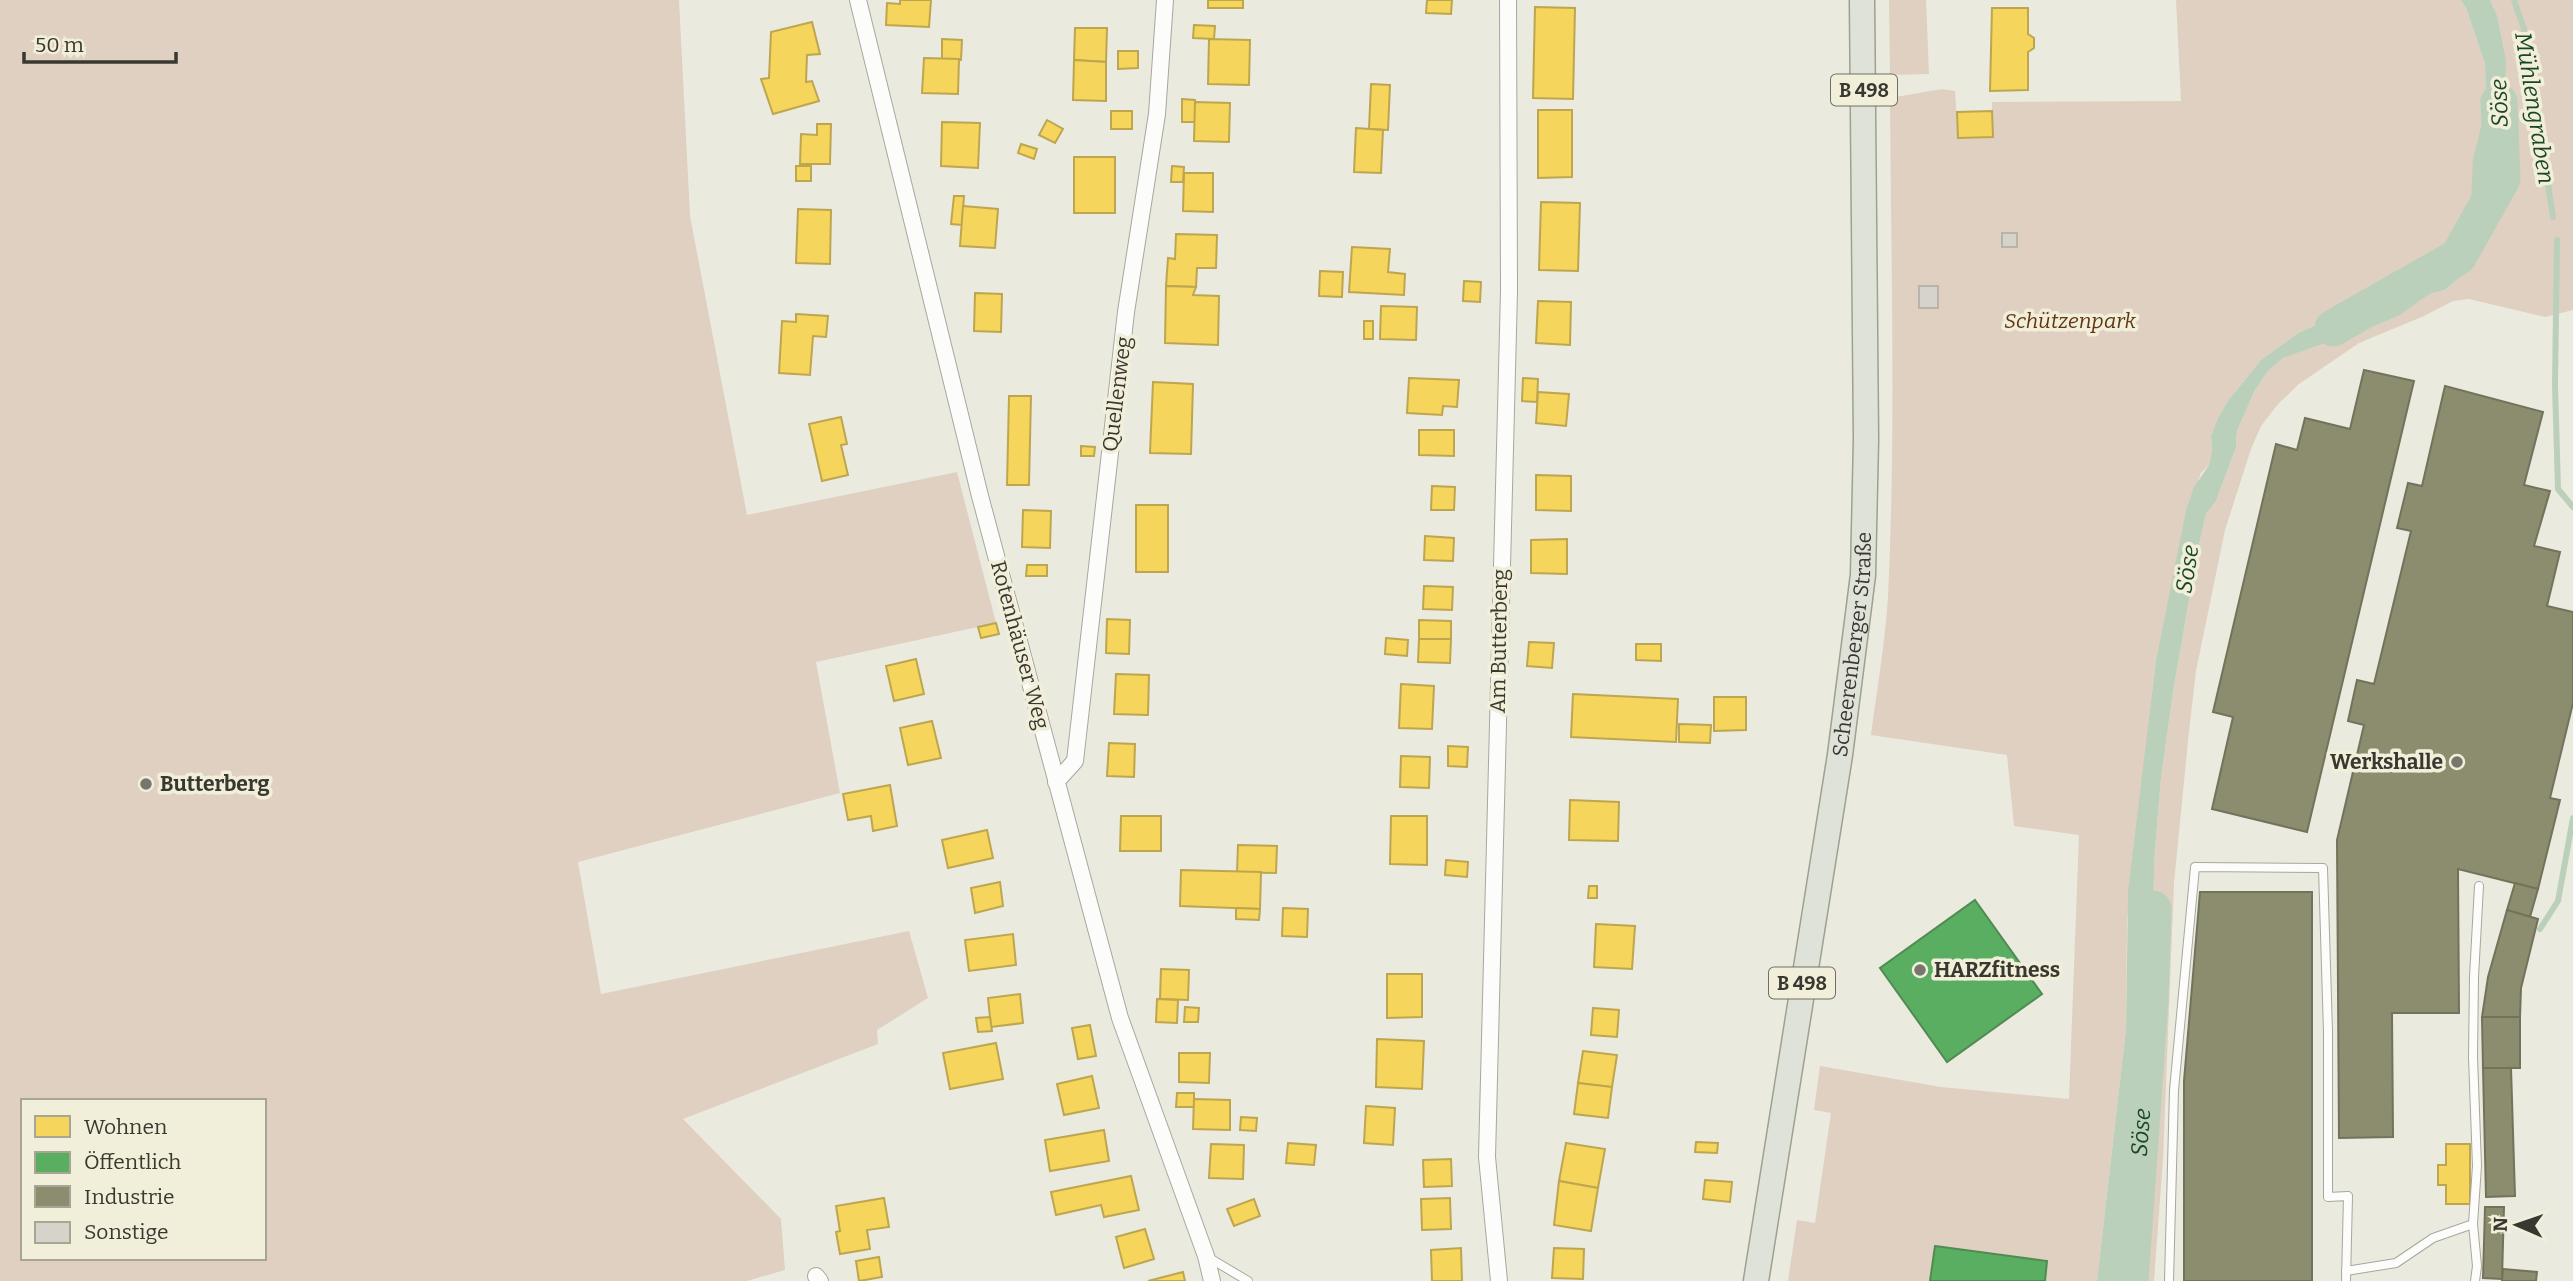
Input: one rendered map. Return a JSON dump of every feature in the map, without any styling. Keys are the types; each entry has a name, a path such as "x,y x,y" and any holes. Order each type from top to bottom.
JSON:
{"main road":[{"name":"Scheerenberger Straße","path":"1756,1281 1840,755 1863,575 1866,414 1862,0"}],"street":[{"name":"Rotenhäuser Weg","path":"858,0 980,496 1120,1018 1206,1256 1212,1281"},
{"name":"Quellenweg","path":"1056,782 1074,761 1126,312 1157,114 1165,0"},
{"name":"Am Butterberg","path":"1499,1281 1487,1157 1509,291 1508,0"}],"lane":[{"path":"2169,1281 2174,1090 2194,867 2323,868 2329,1032 2328,1197 2348,1196 2346,1281"},
{"path":"2475,1281 2477,1266 2473,1224 2477,1166 2473,1057 2479,886"},
{"path":"2346,1271 2396,1263 2433,1238 2473,1224"},
{"path":"1206,1256 1248,1281"}],"green space":[{"path":"0,0 679,0 690,216 747,515 957,472 996,623 816,662 840,793 578,862 601,994 909,931 928,998 877,1030 878,1044 683,1119 781,1219 785,1270 747,1281 0,1281"},
{"path":"1889,0 1926,0 1929,74 1890,75"},
{"name":"Schützenpark","path":"2176,0 2461,0 2485,64 2486,107 2471,204 2462,225 2420,282 2406,292 2298,333 2261,360 2227,402 2211,436 2209,465 2201,473 2187,511 2156,660 2127,920 2126,1029 2097,1281 1788,1281 1797,1220 1815,1223 1831,1113 1814,1110 1820,1066 1941,1087 2069,1099 2079,835 2014,826 2007,755 1871,735 1887,614 1892,472 1890,98 1942,89 1955,91 1958,138 1992,137 1992,102 2181,101"},
{"path":"2490,0 2573,0 2573,310 2545,317 2469,299 2453,301 2359,343 2299,384 2278,404 2261,426 2225,530 2196,671 2174,883 2163,1159 2154,1281 2129,1281 2138,1190 2161,778 2173,692 2206,514 2216,501 2236,447 2237,431 2255,390 2267,372 2283,358 2399,315 2429,294 2445,290 2461,276 2494,209 2489,203 2496,167 2505,141 2506,59 2497,15"}],"water":[{"path":"2461,0 2490,0 2497,15 2506,59 2505,141 2496,167 2489,202 2495,209 2461,276 2445,290 2429,294 2400,315 2377,325 2283,358 2267,372 2255,390 2237,431 2236,447 2216,501 2206,514 2173,692 2161,778 2138,1190 2129,1281 2097,1281 2126,1029 2128,892 2156,660 2186,511 2194,487 2209,465 2211,436 2217,420 2227,402 2261,360 2298,333 2407,292 2420,282 2462,225 2471,203 2473,159 2486,107 2485,64"}],"building: Wohnen":[{"path":"900,0 931,0 929,27 886,25 887,3 900,4"},
{"path":"1208,0 1243,0 1243,8 1208,8"},
{"path":"1427,0 1452,0 1451,14 1426,13"},
{"path":"1535,7 1575,8 1573,99 1533,98"},
{"path":"1992,8 2028,8 2028,34 2034,38 2034,48 2028,52 2028,90 1990,91"},
{"path":"812,22 820,54 807,55 806,82 812,81 819,101 773,114 761,79 769,78 771,32"},
{"path":"1194,25 1215,26 1214,39 1193,38"},
{"path":"1075,28 1107,28 1106,62 1074,60"},
{"path":"942,39 962,40 961,60 942,59"},
{"path":"1209,39 1250,40 1249,85 1208,84"},
{"path":"1118,51 1138,51 1138,68 1118,69"},
{"path":"924,58 959,59 958,94 922,93"},
{"path":"1074,60 1106,62 1106,101 1073,100"},
{"path":"1371,84 1390,85 1388,130 1369,129"},
{"path":"1182,99 1195,100 1195,122 1182,122"},
{"path":"1195,102 1230,103 1229,142 1194,141"},
{"path":"1538,110 1572,110 1572,177 1538,178"},
{"path":"1111,111 1132,111 1132,129 1111,129"},
{"path":"1992,111 1993,137 1958,138 1957,112"},
{"path":"1047,120 1063,129 1055,143 1039,135"},
{"path":"942,122 980,123 978,168 941,166"},
{"path":"817,124 831,124 830,164 800,164 801,134 817,135"},
{"path":"1356,128 1383,130 1381,173 1354,172"},
{"path":"1021,144 1037,149 1034,159 1018,153"},
{"path":"1074,157 1115,157 1115,213 1074,213"},
{"path":"796,166 811,166 811,181 796,181"},
{"path":"1172,166 1184,167 1183,182 1171,182"},
{"path":"1184,173 1213,173 1213,212 1183,211"},
{"path":"954,196 964,196 962,225 951,224"},
{"path":"1541,202 1580,203 1578,271 1539,270"},
{"path":"963,206 998,209 995,248 960,246"},
{"path":"798,209 831,210 830,264 796,263"},
{"path":"1176,234 1217,235 1216,268 1197,268 1196,287 1166,286 1168,258 1175,259"},
{"path":"1352,247 1390,249 1388,272 1405,274 1404,295 1349,292"},
{"path":"1320,271 1343,272 1342,297 1319,296"},
{"path":"1464,281 1481,282 1480,302 1463,301"},
{"path":"1166,286 1196,287 1193,295 1219,296 1218,345 1165,343"},
{"path":"975,293 1002,294 1001,332 974,331"},
{"path":"1538,301 1571,302 1570,345 1536,343"},
{"path":"1381,306 1417,307 1416,340 1380,339"},
{"path":"796,314 828,316 826,337 813,336 810,375 779,373 782,321 796,322"},
{"path":"1364,321 1373,321 1373,339 1364,339"},
{"path":"1409,378 1459,380 1457,407 1443,406 1442,415 1407,413"},
{"path":"1523,378 1538,379 1537,402 1522,401"},
{"path":"1153,382 1193,384 1191,454 1150,453"},
{"path":"1538,392 1569,394 1566,426 1536,423"},
{"path":"1009,396 1031,396 1029,485 1007,485"},
{"path":"841,417 847,444 841,445 848,475 822,481 809,424"},
{"path":"1419,430 1454,430 1454,456 1419,455"},
{"path":"1081,446 1095,447 1094,456 1081,456"},
{"path":"1536,475 1571,476 1571,511 1536,510"},
{"path":"1432,486 1455,487 1454,510 1431,510"},
{"path":"1136,505 1168,505 1168,572 1136,572"},
{"path":"1023,510 1051,511 1050,548 1022,547"},
{"path":"1425,536 1454,538 1453,561 1424,560"},
{"path":"1567,539 1567,574 1531,573 1531,540"},
{"path":"1027,565 1047,565 1047,576 1026,576"},
{"path":"1424,586 1453,587 1452,610 1423,609"},
{"path":"1107,619 1130,620 1129,654 1106,653"},
{"path":"1419,620 1451,621 1451,639 1419,639"},
{"path":"996,623 999,634 981,638 978,627"},
{"path":"1386,638 1408,640 1407,656 1385,654"},
{"path":"1419,639 1451,639 1450,663 1418,662"},
{"path":"1529,642 1554,643 1552,668 1527,666"},
{"path":"1636,644 1661,644 1661,661 1636,660"},
{"path":"916,659 924,694 894,701 886,666"},
{"path":"1116,674 1149,675 1148,715 1114,714"},
{"path":"1401,684 1434,686 1432,729 1399,728"},
{"path":"1573,694 1678,699 1676,742 1571,737"},
{"path":"1714,697 1746,697 1746,730 1714,731"},
{"path":"932,721 941,758 908,765 900,728"},
{"path":"1679,724 1711,725 1710,743 1679,742"},
{"path":"1109,743 1135,744 1134,777 1107,776"},
{"path":"1448,746 1468,747 1467,767 1448,766"},
{"path":"1401,756 1430,757 1429,788 1400,787"},
{"path":"890,785 897,826 873,831 871,816 848,820 843,794"},
{"path":"1570,800 1619,802 1618,841 1569,840"},
{"path":"1121,816 1161,816 1161,851 1120,851"},
{"path":"1391,816 1427,816 1427,865 1390,864"},
{"path":"987,830 993,858 948,868 942,840"},
{"path":"1238,845 1277,846 1276,873 1237,872"},
{"path":"1446,860 1468,862 1467,877 1445,875"},
{"path":"1181,870 1261,872 1260,909 1180,906"},
{"path":"1000,882 1003,906 975,913 971,888"},
{"path":"1589,886 1597,886 1597,898 1588,898"},
{"path":"1236,908 1260,909 1259,920 1236,919"},
{"path":"1283,908 1308,909 1307,937 1282,936"},
{"path":"1596,924 1635,926 1632,969 1594,967"},
{"path":"1013,934 1016,965 969,971 965,940"},
{"path":"1161,969 1189,970 1188,1000 1160,999"},
{"path":"1387,974 1422,974 1422,1017 1387,1018"},
{"path":"1020,994 1023,1023 991,1027 988,998"},
{"path":"1157,999 1178,1000 1177,1023 1156,1022"},
{"path":"1185,1007 1199,1008 1198,1022 1184,1022"},
{"path":"1593,1008 1619,1010 1617,1037 1591,1035"},
{"path":"990,1017 992,1031 978,1032 976,1018"},
{"path":"1090,1025 1096,1056 1078,1059 1072,1028"},
{"path":"1377,1039 1424,1041 1422,1089 1376,1087"},
{"path":"996,1043 1003,1079 950,1089 943,1053"},
{"path":"1583,1051 1617,1055 1612,1087 1578,1083"},
{"path":"1179,1053 1210,1053 1209,1083 1179,1082"},
{"path":"1092,1076 1099,1108 1064,1115 1057,1084"},
{"path":"1578,1083 1612,1087 1608,1118 1574,1114"},
{"path":"1177,1093 1194,1093 1194,1107 1176,1107"},
{"path":"1194,1099 1230,1100 1230,1130 1193,1129"},
{"path":"1366,1106 1395,1108 1393,1145 1364,1143"},
{"path":"1241,1117 1257,1118 1256,1131 1240,1130"},
{"path":"1104,1130 1109,1161 1050,1171 1045,1140"},
{"path":"1696,1142 1718,1143 1717,1153 1695,1152"},
{"path":"1288,1143 1316,1145 1314,1165 1286,1163"},
{"path":"1566,1143 1605,1149 1598,1188 1559,1181"},
{"path":"1211,1144 1244,1145 1243,1179 1209,1178"},
{"path":"2446,1144 2470,1144 2470,1204 2446,1204 2446,1185 2438,1185 2438,1165 2446,1165"},
{"path":"1451,1159 1452,1186 1424,1187 1423,1160"},
{"path":"1131,1176 1139,1210 1104,1217 1101,1205 1056,1215 1051,1192"},
{"path":"1705,1180 1732,1182 1730,1202 1703,1199"},
{"path":"1559,1181 1598,1188 1591,1231 1554,1225"},
{"path":"884,1198 889,1227 867,1230 870,1249 840,1254 836,1232 840,1231 836,1206"},
{"path":"1450,1198 1451,1229 1422,1230 1421,1199"},
{"path":"1254,1199 1260,1216 1234,1226 1227,1209"},
{"path":"1145,1229 1154,1259 1124,1268 1116,1237"},
{"path":"1461,1248 1462,1281 1432,1281 1431,1250"},
{"path":"1554,1248 1584,1249 1583,1279 1552,1278"},
{"path":"879,1257 882,1277 859,1281 856,1261"},
{"path":"1183,1272 1185,1281 1148,1281"}],"building: Öffentlich":[{"path":"1975,900 2042,994 1947,1062 1880,968"},
{"path":"1935,1246 2047,1261 2045,1281 1930,1281"}],"building: Industrie":[{"name":"Werkshalle","path":"2364,370 2414,381 2307,832 2212,809 2233,717 2213,712 2276,444 2297,450 2305,418 2350,429"},
{"name":"Werkshalle","path":"2445,386 2543,412 2524,485 2550,491 2534,546 2560,552 2547,606 2573,612 2573,703 2550,798 2560,800 2538,889 2458,869 2459,1013 2392,1013 2393,1137 2339,1138 2337,840 2364,725 2348,721 2357,680 2374,684 2411,531 2397,528 2408,483 2422,486"},
{"path":"2515,883 2538,889 2530,917 2507,910"},
{"path":"2200,892 2312,892 2312,1281 2184,1281 2184,1081"},
{"path":"2507,910 2538,919 2521,988 2520,1017 2482,1017 2488,977"},
{"path":"2482,1017 2520,1017 2520,1068 2483,1068"},
{"path":"2483,1068 2511,1068 2515,1196 2486,1197"},
{"path":"2485,1207 2504,1207 2502,1279 2483,1278"},
{"path":"2503,1269 2537,1272 2536,1281 2502,1281"}],"building: Sonstige":[{"path":"2002,233 2017,233 2017,247 2002,247"},
{"path":"1919,286 1938,286 1938,308 1919,308"}],"waterway":[{"name":"Mühlengraben","path":"2514,0 2524,29 2553,217"},
{"name":"Söse","path":"2333,328 2458,257 2502,179 2499,102"},
{"name":"Mühlengraben","path":"2557,240 2555,385 2558,489 2573,507"},
{"name":"Mühlengraben","path":"2540,929 2558,901 2573,818"},
{"name":"Söse","path":"2130,1281 2150,1000 2153,909"}],"place":[{"name":"Werkshalle","path":"2457,762"},
{"name":"Butterberg","path":"146,784"},
{"name":"HARZfitness","path":"1920,970"}]}
